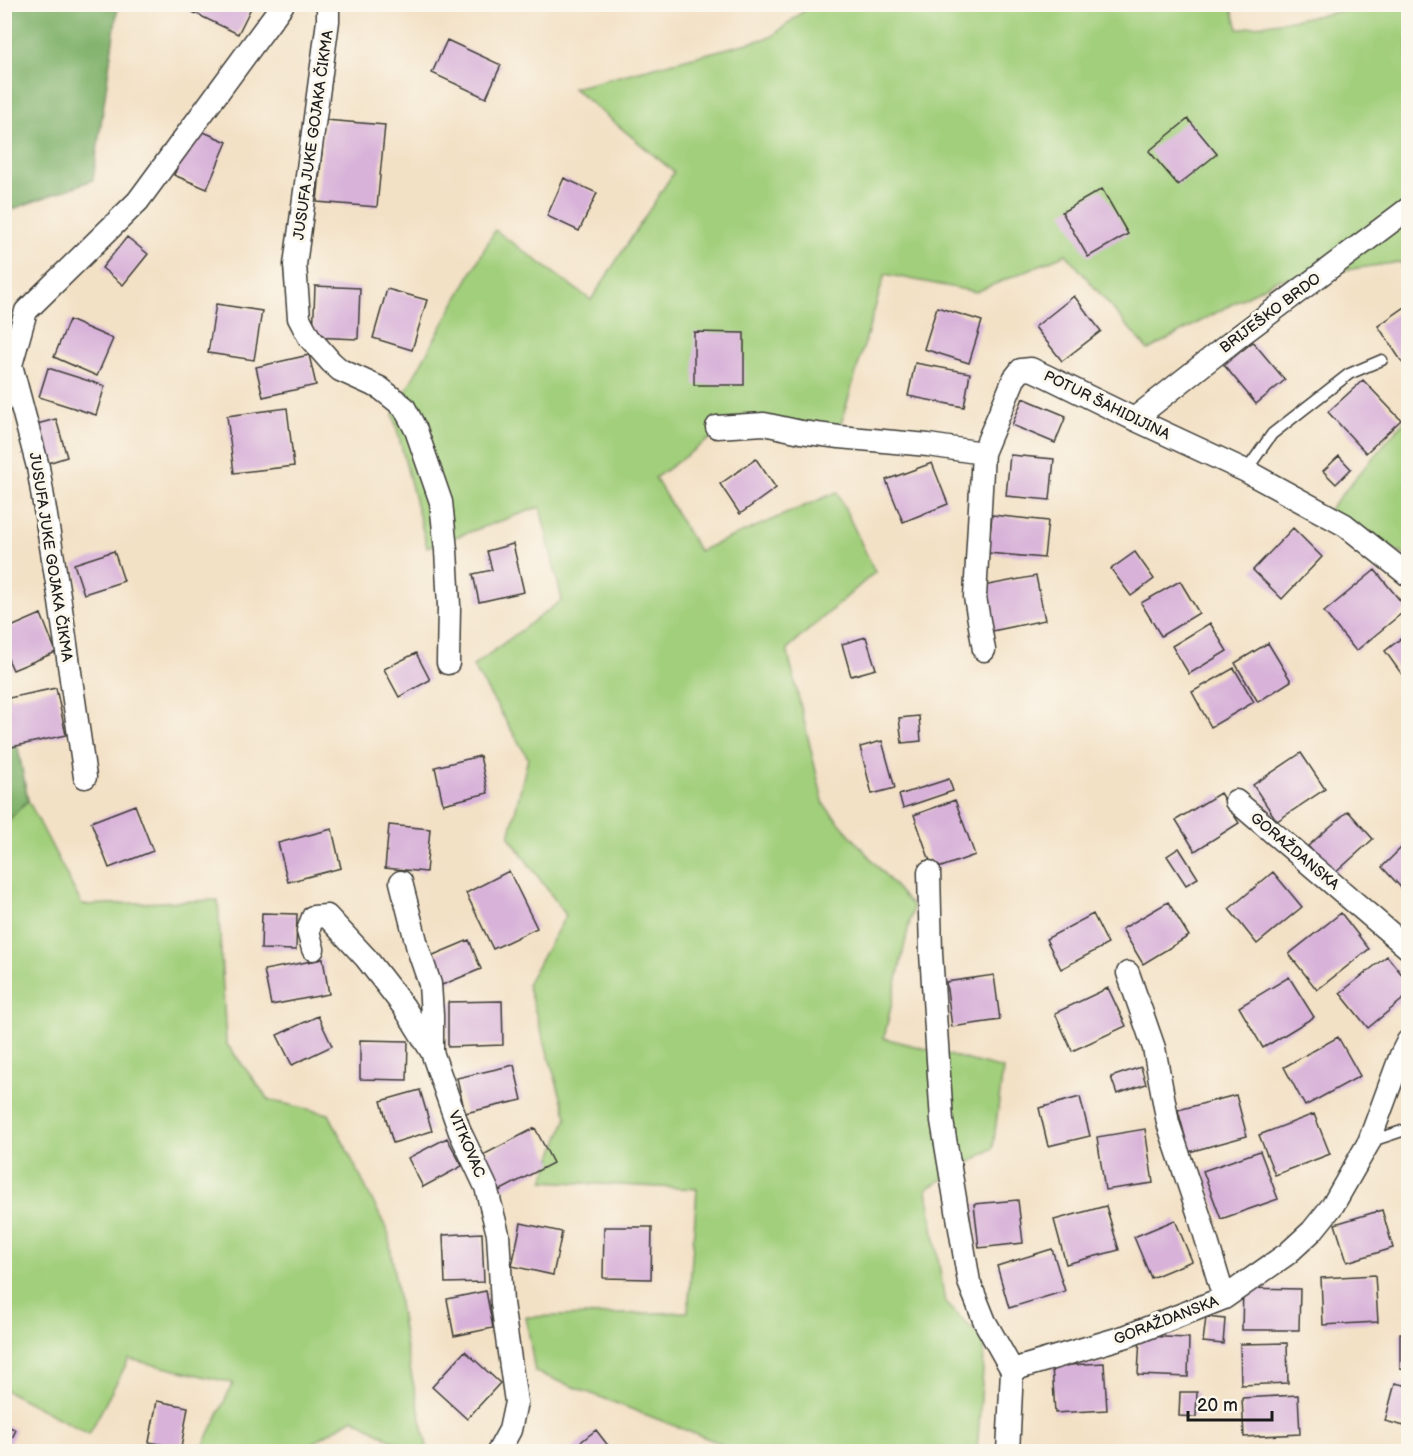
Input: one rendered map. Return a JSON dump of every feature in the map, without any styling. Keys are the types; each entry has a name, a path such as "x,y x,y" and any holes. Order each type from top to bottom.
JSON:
{"street":[{"name":"JUSUFA JUKE GOJAKA ČIKMA","path":"85,777 38,466 11,365 26,311 138,201 284,4"},
{"name":"JUSUFA JUKE GOJAKA ČIKMA","path":"328,4 328,21 295,265 299,318 309,337 322,354 340,370 380,388 404,407 416,430 441,502 447,550 448,663"},
{"name":"BRIJEŠKO BRDO","path":"1134,419 1238,337 1408,209"},
{"name":"POTUR ŠAHIDIJINA","path":"984,650 975,597 983,453 1014,379 1021,370 1031,369 1246,471 1345,525 1408,575"},
{"path":"717,427 764,424 829,436 928,445 983,453"},
{"name":"GORAŽDANSKA","path":"1236,801 1408,948"},
{"path":"929,872 931,953 942,1121 969,1282 986,1322 1012,1370 1008,1452"},
{"path":"401,882 429,984 432,1052"},
{"name":"VITKOVAC","path":"313,949 308,931 313,917 327,916 366,958 404,1007 432,1052 460,1132 486,1187 498,1234 502,1303 516,1402 510,1430 498,1452"},
{"path":"1128,973 1154,1048 1168,1123 1224,1298"},
{"name":"GORAŽDANSKA","path":"1012,1370 1127,1336 1224,1298 1287,1254 1312,1231 1333,1205 1369,1142 1401,1054 1408,1041"}],"lane":[{"path":"1246,471 1272,434 1349,374 1382,360"},
{"path":"1369,1142 1408,1129"}],"green space":[{"path":"5,4 118,5 93,180 5,212"},
{"path":"811,5 1231,5 1238,29 1378,5 1408,5 1408,273 1400,262 1276,280 1148,350 1066,254 976,292 885,274 840,427 732,423 655,478 699,551 837,492 875,572 787,649 824,805 913,907 884,1038 1003,1069 993,1148 927,1189 945,1302 985,1342 977,1451 725,1451 722,1444 535,1372 526,1317 688,1312 697,1189 543,1181 567,1117 527,984 566,915 509,837 528,758 473,666 562,600 540,507 427,547 393,414 495,230 591,300 674,172 573,88 771,37"},
{"path":"1408,416 1408,557 1326,513"},
{"path":"4,675 28,800 5,824 4,824"},
{"path":"28,800 82,905 218,900 226,1043 269,1100 329,1114 388,1232 406,1349 428,1451 411,1451 353,1418 300,1451 201,1451 233,1383 129,1359 89,1434 5,1390 4,824"}],"building":[{"path":"191,4 253,4 238,34 188,10"},
{"path":"447,40 501,65 486,98 432,73"},
{"path":"1188,119 1217,154 1178,185 1149,151"},
{"path":"325,120 385,125 377,207 317,202"},
{"path":"194,128 227,142 207,189 174,175"},
{"path":"564,178 597,193 579,231 547,216"},
{"path":"1102,189 1128,234 1088,257 1062,212"},
{"path":"127,237 148,254 123,285 102,268"},
{"path":"315,286 360,288 358,339 313,337"},
{"path":"387,289 427,300 412,350 373,338"},
{"path":"1074,296 1101,331 1062,361 1035,327"},
{"path":"216,304 262,311 254,360 208,353"},
{"path":"1408,305 1408,371 1378,326"},
{"path":"937,307 982,321 969,363 924,349"},
{"path":"69,320 113,339 97,376 54,357"},
{"path":"694,332 744,333 744,385 694,385"},
{"path":"1253,342 1285,380 1256,404 1224,365"},
{"path":"309,355 316,385 263,397 256,367"},
{"path":"915,363 970,373 964,407 908,396"},
{"path":"48,368 105,386 96,415 39,397"},
{"path":"1363,380 1401,420 1366,453 1328,412"},
{"path":"1023,398 1066,416 1055,443 1012,425"},
{"path":"287,408 294,466 234,473 227,416"},
{"path":"56,419 67,457 48,463 37,424"},
{"path":"1010,455 1054,459 1050,500 1006,496"},
{"path":"1339,456 1351,469 1336,484 1323,471"},
{"path":"756,459 776,488 740,514 720,484"},
{"path":"932,463 948,504 903,522 886,480"},
{"path":"992,515 1048,521 1044,558 988,553"},
{"path":"1293,528 1322,557 1282,599 1253,570"},
{"path":"513,544 524,592 479,602 473,574 492,570 487,551"},
{"path":"114,551 124,581 84,594 74,564"},
{"path":"1135,552 1154,579 1131,596 1111,569"},
{"path":"1375,570 1407,609 1356,651 1324,612"},
{"path":"1036,576 1045,620 992,631 983,586"},
{"path":"1180,581 1199,613 1161,636 1141,603"},
{"path":"41,614 56,652 13,670 4,650 4,630"},
{"path":"1210,623 1227,651 1189,674 1172,646"},
{"path":"1408,633 1408,683 1385,651"},
{"path":"866,637 876,669 851,676 842,644"},
{"path":"1268,643 1291,681 1258,702 1235,663"},
{"path":"416,653 430,680 399,697 384,669"},
{"path":"1234,668 1254,702 1211,727 1192,692"},
{"path":"56,688 66,735 7,748 4,736 4,699"},
{"path":"919,716 921,741 902,743 899,718"},
{"path":"882,741 895,788 872,794 860,747"},
{"path":"1301,753 1325,789 1277,821 1253,785"},
{"path":"480,756 488,793 443,804 435,767"},
{"path":"949,779 953,791 903,808 899,795"},
{"path":"1220,793 1239,823 1195,851 1176,820"},
{"path":"955,800 975,855 933,870 914,815"},
{"path":"135,805 153,851 109,868 91,822"},
{"path":"1348,811 1373,839 1333,875 1308,846"},
{"path":"389,825 430,829 426,872 385,868"},
{"path":"332,829 341,868 288,882 278,843"},
{"path":"1408,841 1408,895 1382,867"},
{"path":"1179,848 1198,878 1186,885 1167,856"},
{"path":"509,871 537,928 493,949 466,893"},
{"path":"1273,872 1302,907 1257,944 1229,909"},
{"path":"1168,902 1189,936 1143,964 1122,929"},
{"path":"262,913 297,914 296,950 261,949"},
{"path":"1341,913 1369,949 1317,990 1289,954"},
{"path":"1093,914 1108,944 1061,969 1046,939"},
{"path":"469,940 481,969 442,985 431,956"},
{"path":"1387,956 1408,982 1408,995 1368,1028 1340,993"},
{"path":"323,959 329,994 271,1005 264,970"},
{"path":"994,975 1000,1020 952,1027 946,982"},
{"path":"1289,977 1314,1017 1263,1048 1239,1007"},
{"path":"1108,988 1126,1026 1072,1051 1055,1013"},
{"path":"502,1001 503,1045 448,1047 448,1002"},
{"path":"318,1016 332,1046 292,1065 277,1035"},
{"path":"1338,1037 1360,1076 1305,1106 1284,1067"},
{"path":"360,1040 408,1041 407,1080 360,1079"},
{"path":"514,1065 522,1100 465,1113 457,1078"},
{"path":"1141,1067 1146,1084 1117,1094 1111,1077"},
{"path":"420,1090 432,1131 393,1143 381,1101"},
{"path":"1236,1095 1247,1136 1189,1152 1178,1110"},
{"path":"1080,1097 1090,1136 1048,1146 1039,1108"},
{"path":"1314,1114 1330,1154 1275,1175 1259,1135"},
{"path":"535,1128 553,1163 499,1191 481,1156"},
{"path":"1145,1129 1153,1183 1105,1190 1097,1137"},
{"path":"447,1138 462,1166 423,1187 408,1158"},
{"path":"1260,1151 1278,1199 1221,1219 1203,1171"},
{"path":"1018,1200 1023,1243 979,1248 974,1204"},
{"path":"1106,1206 1119,1250 1066,1264 1054,1220"},
{"path":"1382,1210 1393,1248 1347,1262 1335,1224"},
{"path":"1175,1220 1192,1261 1151,1278 1134,1237"},
{"path":"521,1223 562,1232 553,1275 512,1266"},
{"path":"604,1227 652,1227 651,1279 603,1278"},
{"path":"482,1233 484,1282 445,1283 443,1235"},
{"path":"1052,1249 1065,1291 1009,1308 997,1266"},
{"path":"1375,1275 1378,1322 1323,1325 1321,1278"},
{"path":"1243,1288 1300,1289 1299,1330 1242,1330"},
{"path":"486,1291 493,1328 454,1336 447,1299"},
{"path":"1206,1317 1225,1319 1223,1344 1203,1342"},
{"path":"1400,1333 1408,1333 1408,1370 1400,1369"},
{"path":"1140,1336 1189,1338 1188,1377 1138,1375"},
{"path":"1287,1343 1288,1383 1241,1385 1240,1344"},
{"path":"465,1351 500,1383 467,1419 432,1387"},
{"path":"1104,1363 1107,1410 1055,1413 1052,1366"},
{"path":"1395,1383 1408,1386 1408,1427 1385,1421"},
{"path":"1180,1392 1197,1392 1196,1417 1179,1416"},
{"path":"1298,1395 1300,1434 1244,1437 1242,1398"},
{"path":"157,1401 188,1407 181,1448 149,1442"},
{"path":"4,1424 16,1430 5,1452 4,1452"},
{"path":"596,1430 613,1452 568,1452"}]}
